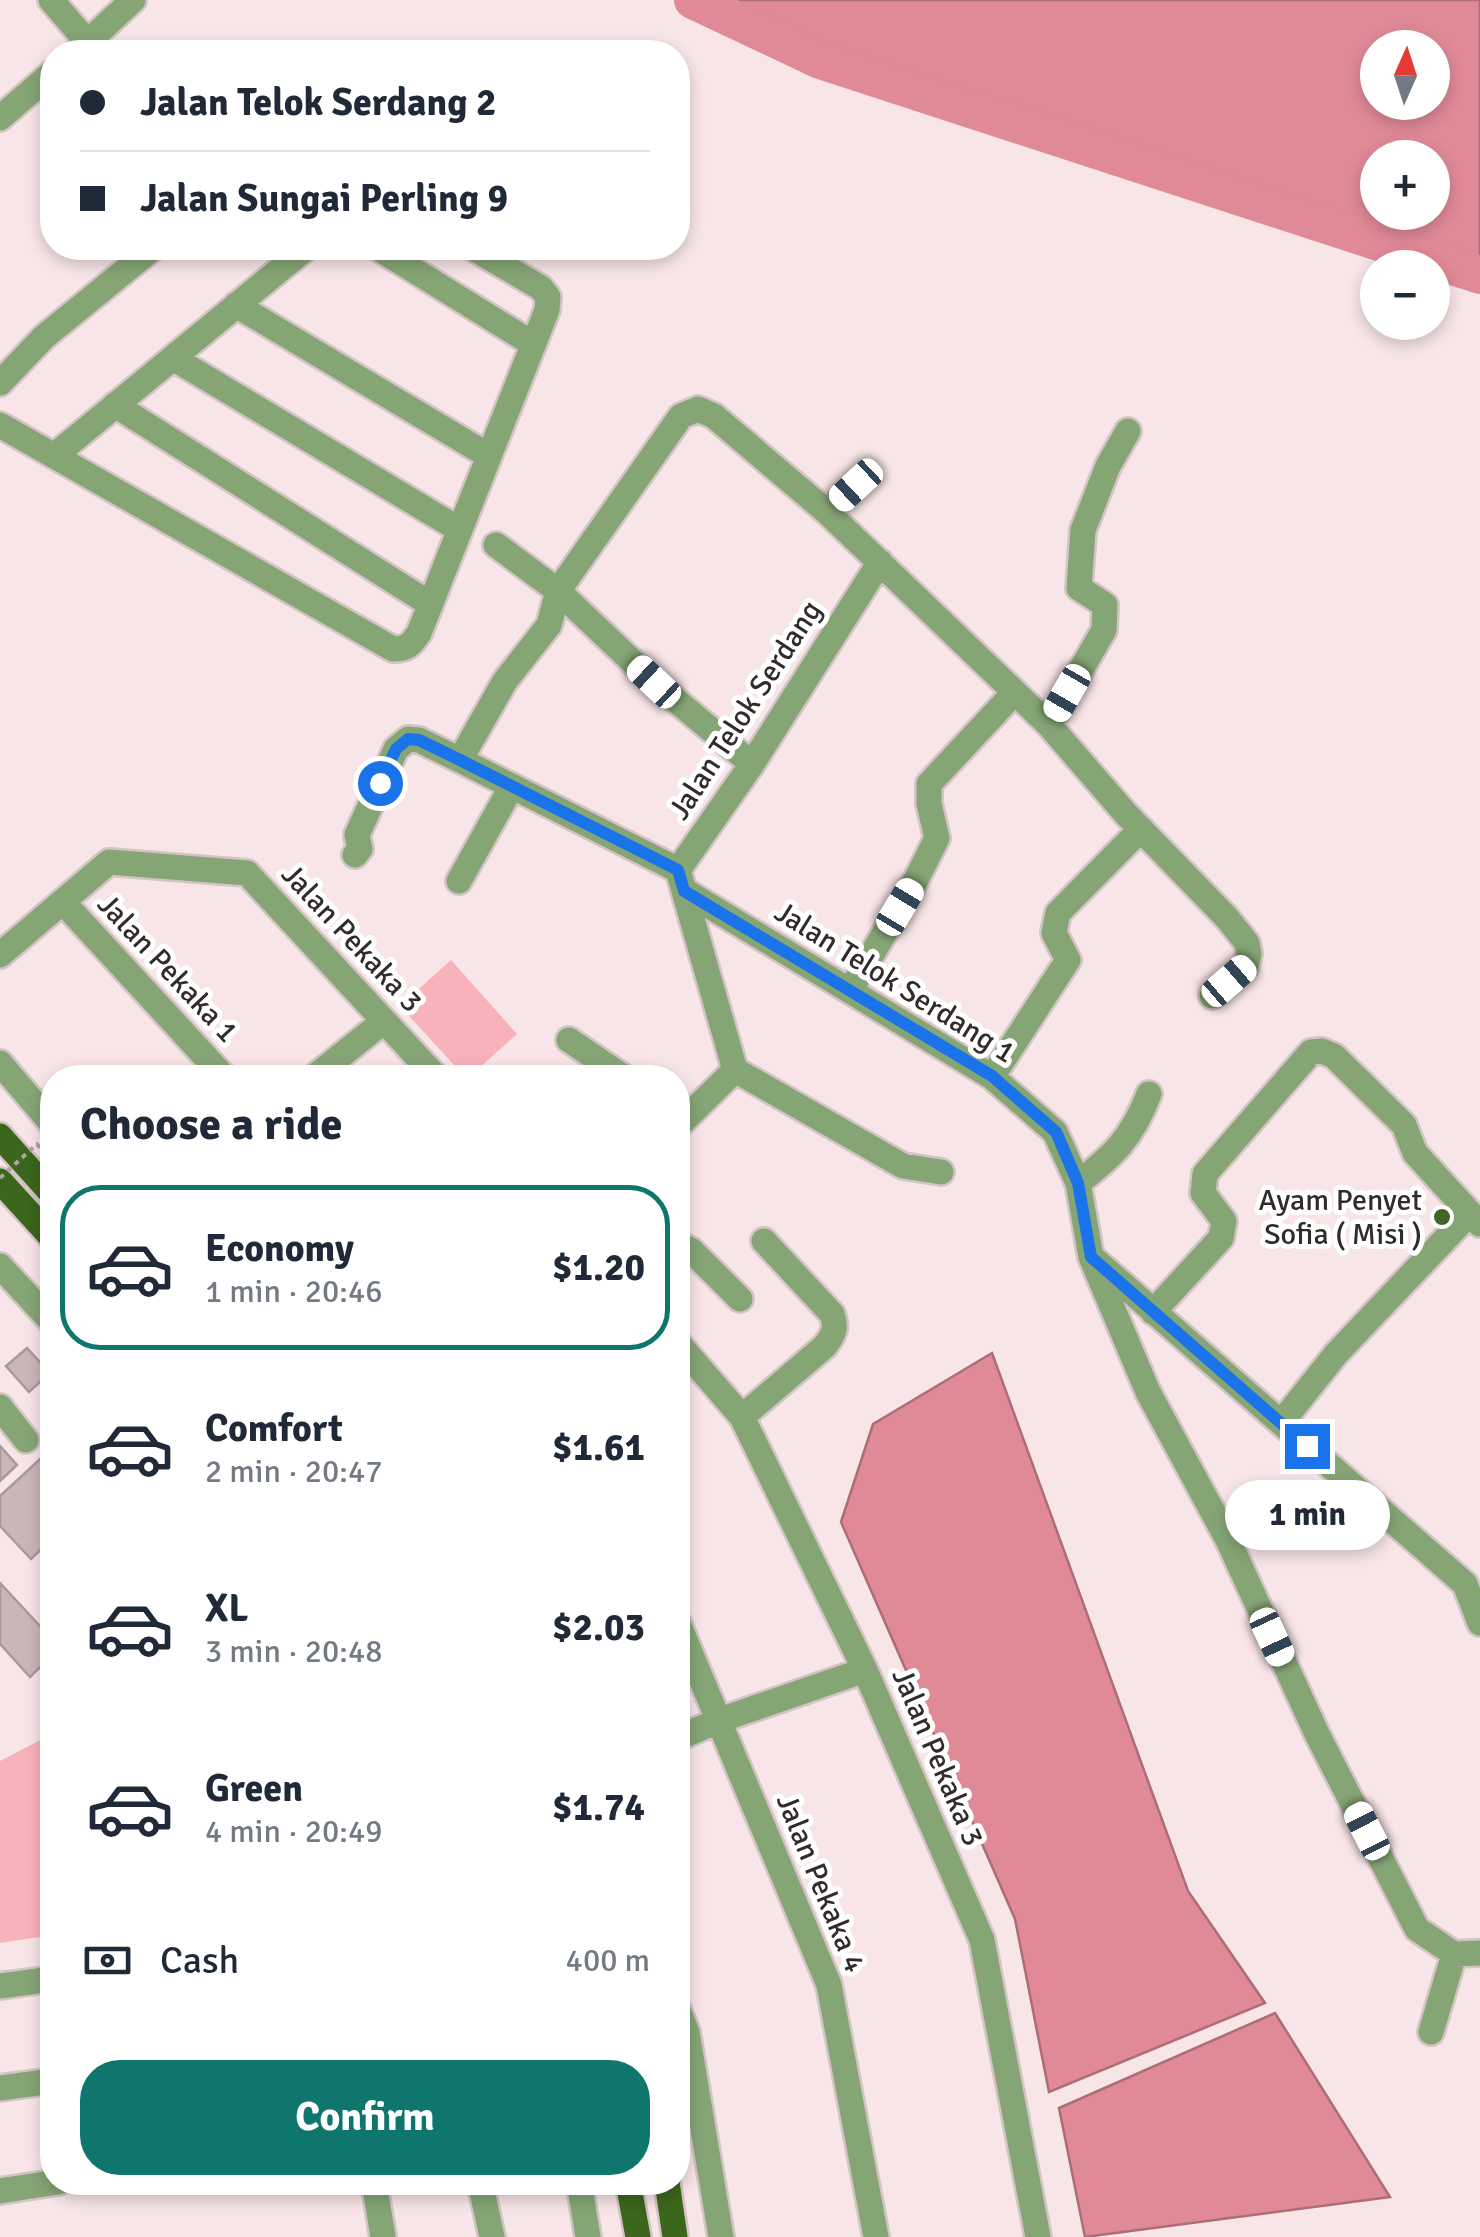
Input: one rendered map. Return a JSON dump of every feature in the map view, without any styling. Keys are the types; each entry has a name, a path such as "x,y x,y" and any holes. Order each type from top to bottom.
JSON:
{"main road":[{"path":"0,1136 40,1181"},
{"path":"0,1180 40,1225"},
{"path":"630,2195 638,2237"},
{"path":"668,2195 675,2237"}],"street":[{"path":"95,40 133,0"},
{"path":"55,2 81,40"},
{"path":"0,118 40,83"},
{"path":"0,383 44,337 138,260"},
{"path":"54,456 292,260"},
{"path":"397,260 533,344"},
{"path":"0,425 392,650 404,649 412,644 430,604 547,310 548,297 541,288 493,260"},
{"path":"236,306 489,456"},
{"path":"173,358 460,530"},
{"path":"115,405 430,604"},
{"path":"460,760 505,680 549,625 558,591 681,416 698,409 714,416 827,512 1049,725 1140,829 1248,942 1246,966 1212,996"},
{"path":"1049,725 1104,630 1105,606 1079,588 1082,530 1108,466 1128,431"},
{"path":"827,512 856,485"},
{"path":"496,545 558,591 654,682 752,764"},
{"name":"Jalan Telok Serdang","path":"682,880 880,562"},
{"path":"850,991 937,838 929,784 1014,693"},
{"name":"Jalan Telok Serdang 1","path":"355,855 360,849 358,835 400,743 419,740 512,786 682,880 850,991 992,1076 1056,1132 1078,1183 1091,1257 1148,1392 1228,1540 1317,1734 1417,1929 1467,1953"},
{"path":"458,881 512,786"},
{"path":"992,1076 1068,960 1054,934 1058,913 1140,829"},
{"name":"Jalan Pekaka 3","path":"0,956 109,862 248,874 425,1065"},
{"path":"682,880 735,1070 903,1166 941,1172"},
{"name":"Jalan Pekaka 1","path":"63,902 213,1065"},
{"path":"329,1065 384,1021"},
{"path":"569,1040 606,1065"},
{"path":"1153,1312 1221,1238 1224,1221 1203,1193 1205,1174 1310,1052 1334,1056 1404,1125 1415,1153 1475,1219 1336,1354 1280,1423"},
{"path":"0,1062 40,1110"},
{"path":"690,1110 735,1070"},
{"path":"1078,1183 1115,1154 1137,1125 1149,1094"},
{"path":"742,1417 825,1346 836,1324 832,1314 764,1242"},
{"path":"690,1250 740,1300"},
{"path":"1091,1257 1280,1423 1472,1576 1480,1623"},
{"path":"0,1266 40,1309"},
{"name":"Jalan Pekaka 3","path":"690,1357 742,1417 865,1670 982,1940 1038,2237"},
{"path":"0,1407 26,1440"},
{"name":"Jalan Pekaka 4","path":"690,1651 830,1985 876,2237"},
{"path":"690,1733 865,1670"},
{"path":"1430,2032 1467,1953"},
{"path":"0,1986 40,1981"},
{"path":"690,2050 721,2237"},
{"path":"0,2088 40,2083"},
{"path":"0,2190 40,2184"},
{"path":"376,2195 383,2237"},
{"path":"483,2195 492,2237"},
{"path":"581,2195 588,2237"}],"path":[{"path":"0,1180 37,1144 40,1148"}],"shaded area":[{"path":"693,0 1480,0 1480,275 1450,265 1450,250 1403,250 820,60"},
{"path":"451,960 517,1034 482,1065 454,1065 400,1006"},
{"path":"992,1353 1188,1891 1265,2003 1049,2092 1015,1919 841,1522 873,1424"},
{"path":"40,1740 40,1937 0,1943 0,1761"},
{"path":"1275,2013 1390,2197 1085,2237 1059,2108"}],"building":[{"path":"27,1348 40,1362 40,1382 29,1392 6,1366"},
{"path":"0,1446 17,1465 0,1481"},
{"path":"40,1459 40,1550 31,1559 0,1526 0,1496"},
{"path":"0,1583 40,1626 40,1667 30,1677 0,1644"}],"waterway":[{"path":"693,0 820,60 1480,275"}],"place":[{"name":"Ayam Penyet Sofia ( Misi )","path":"1442,1217"}],"route":[{"path":"380,783 400,743 419,740 678,870 684,891 992,1076 1056,1132 1078,1183 1091,1257 1307,1446"}]}
